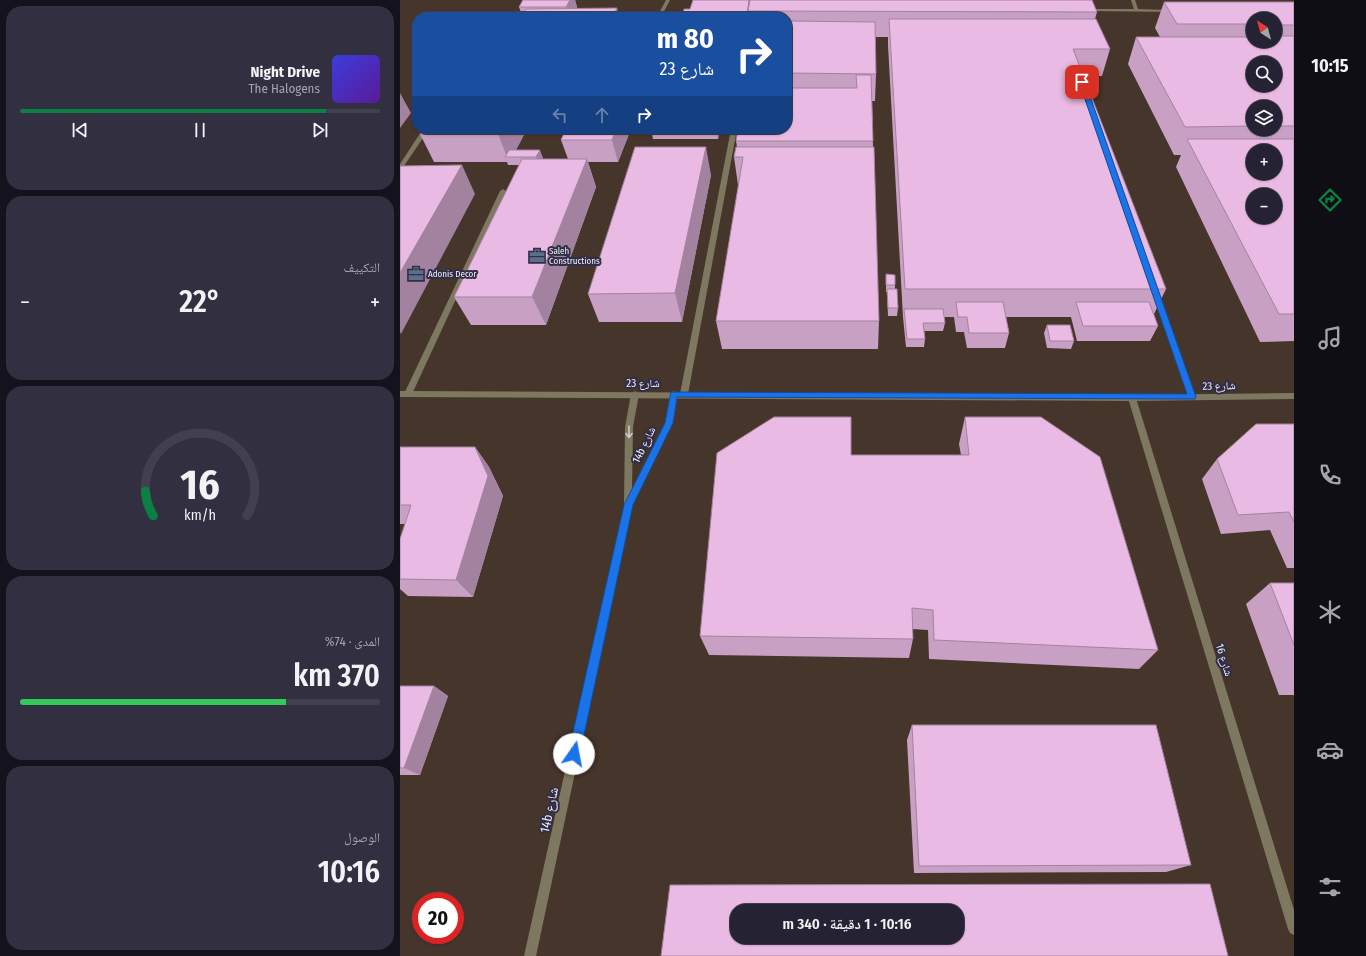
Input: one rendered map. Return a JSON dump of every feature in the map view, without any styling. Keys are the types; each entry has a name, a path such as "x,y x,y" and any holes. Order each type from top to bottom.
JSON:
{"street":[{"path":"662,12 668,0"},
{"path":"1133,0 1137,11"},
{"path":"1090,10 1176,12"},
{"path":"400,168 423,134"},
{"path":"684,394 733,134"},
{"path":"408,394 502,191"},
{"path":"1153,285 1192,397"},
{"name":"شارع 23","path":"400,394 684,394 1132,398 1294,396"},
{"name":"14b شارع","path":"530,956 628,505 629,427 635,394"},
{"name":"14b شارع","path":"628,505 669,423 674,394"},
{"name":"شارع 16","path":"1132,398 1294,929"}],"shaded area":[{"path":"400,0 1294,0 1294,956 400,956"}],"building":[{"path":"523,0 570,0 566,7 519,7"},
{"path":"693,0 749,0 747,12 684,12 684,9 690,9"},
{"path":"750,0 1092,0 1097,12 748,11"},
{"path":"1164,2 1294,2 1294,25 1282,25 1282,12 1246,12 1246,24 1177,24"},
{"path":"617,8 615,12 524,12 526,9"},
{"path":"889,19 1096,19 1110,49 1073,49 1166,289 905,289"},
{"path":"792,21 875,22 876,74 792,73"},
{"path":"1282,36 1294,36 1294,126 1282,126 1282,100 1246,100 1246,126 1185,127 1136,37 1246,37 1246,48 1282,48"},
{"path":"856,75 871,75 873,141 736,141 737,134 792,134 792,88 857,88"},
{"path":"564,134 614,134 612,140 561,140"},
{"path":"1187,139 1294,139 1294,314 1279,314"},
{"path":"635,147 706,147 675,293 588,294"},
{"path":"736,147 874,147 879,321 716,321 743,157 734,157"},
{"path":"509,150 540,150 536,157 505,157"},
{"path":"522,159 587,159 532,297 454,297"},
{"path":"462,165 400,273 400,166"},
{"path":"886,274 895,275 895,285 886,285"},
{"path":"887,289 897,289 898,308 888,308"},
{"path":"956,302 1003,302 1009,333 969,333 967,317 958,317"},
{"path":"1076,302 1149,302 1158,326 1083,326"},
{"path":"904,309 943,309 945,323 923,323 925,339 907,339"},
{"path":"1047,325 1070,325 1074,341 1050,341"},
{"path":"774,417 851,417 851,455 969,455 965,417 1041,417 1100,457 1158,650 934,640 933,610 912,608 913,639 700,636 717,453"},
{"path":"1256,424 1294,424 1294,522 1289,512 1238,515 1217,459"},
{"path":"400,447 475,447 488,476 456,580 400,579 400,539 411,505 400,505"},
{"path":"1270,583 1294,583 1294,645"},
{"path":"400,686 434,686 404,768 400,768"},
{"path":"912,725 1156,725 1191,865 919,866"},
{"path":"1210,884 1228,956 661,956 670,885"}],"place":[{"name":"Saleh Constructions","path":"537,256"},
{"name":"Adonis Decor","path":"416,274"}],"route":[{"path":"574,754 628,505 669,423 674,394 1132,398 1192,397 1082,82"}]}
